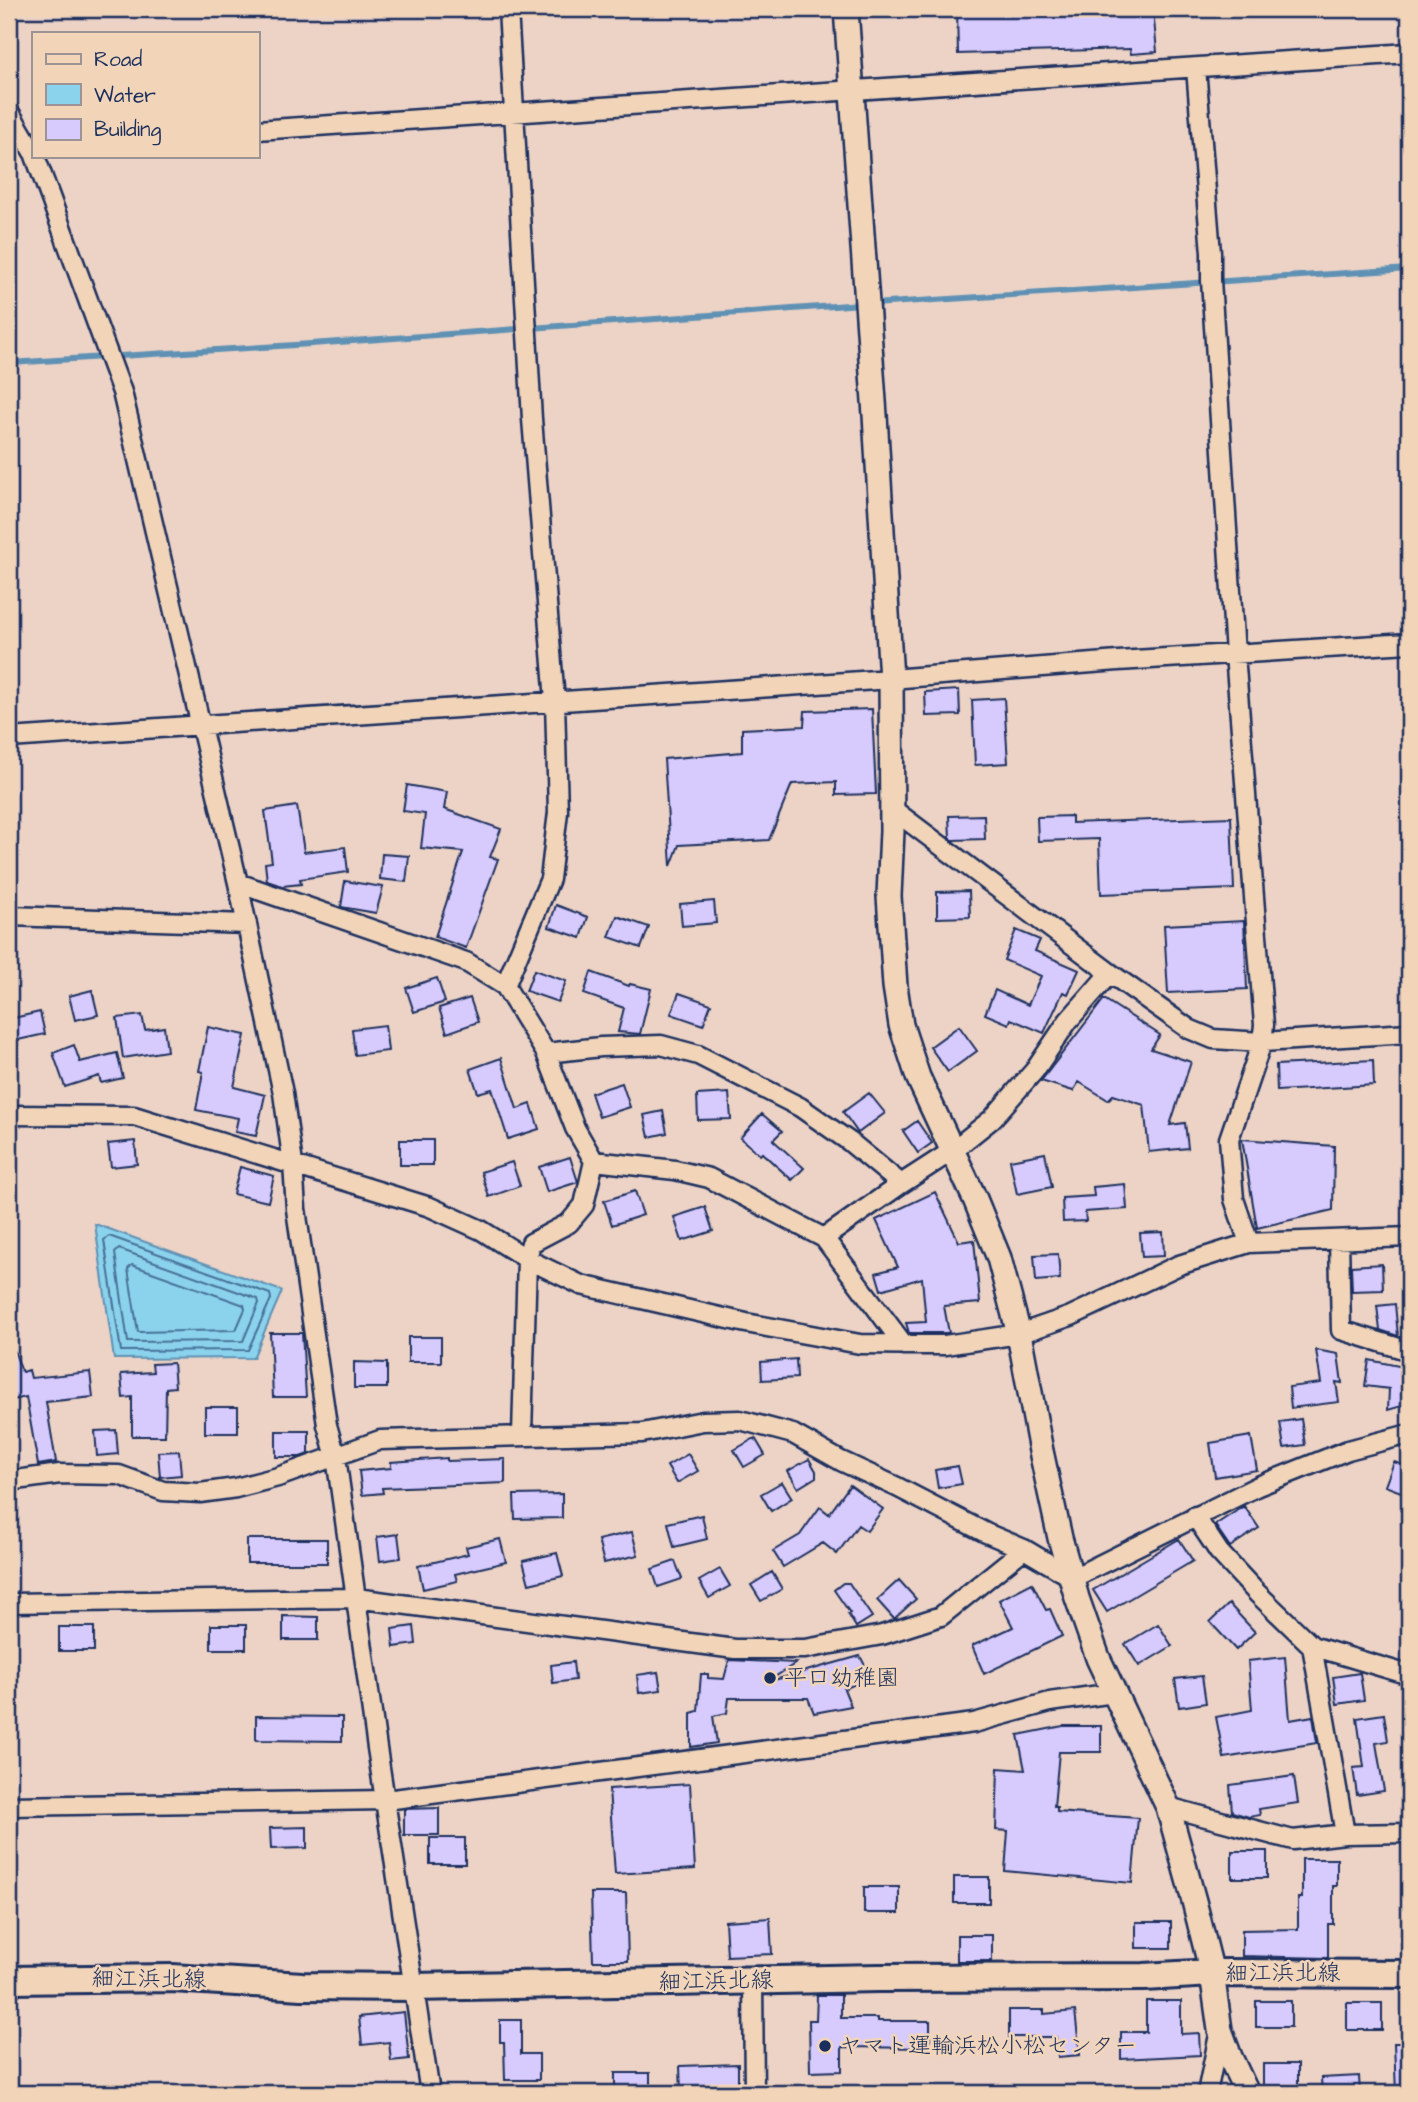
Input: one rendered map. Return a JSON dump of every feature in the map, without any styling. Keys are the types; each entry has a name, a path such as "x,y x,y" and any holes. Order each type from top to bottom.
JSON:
{"main road":[{"name":"細江浜北線","path":"13,1978 172,1978 302,1986 413,1987 753,1980 1144,1977 1212,1973 1409,1973"}],"street":[{"path":"505,986 550,880 558,812 555,701 532,419 508,9"},
{"path":"846,9 891,680 889,896 895,986 901,1026 918,1077 999,1258 1020,1334 1057,1526 1077,1598 1098,1658 1168,1807 1212,1973 1220,2030 1247,2093"},
{"path":"259,130 1409,53"},
{"path":"1196,68 1211,253 1235,654 1264,1025 1262,1042 1229,1139 1234,1199 1249,1243"},
{"path":"9,111 32,148"},
{"path":"36,158 122,392 272,1038 293,1164 296,1209 327,1425 336,1457 430,2093"},
{"path":"9,738 1409,643"},
{"path":"891,808 1189,1029 1213,1039 1262,1042 1409,1033"},
{"path":"238,883 466,962 505,986 546,1053 575,1128 594,1161 584,1205 569,1223 531,1243 527,1259 522,1435"},
{"path":"9,916 247,924"},
{"path":"824,1238 952,1151 992,1119 1035,1070 1068,1021 1110,973"},
{"path":"546,1053 601,1046 661,1045 698,1055 800,1107 850,1142 901,1184"},
{"path":"9,1115 135,1116 430,1207 481,1230 527,1259 581,1285 746,1323 859,1344 945,1345 1020,1334 1071,1316 1180,1265 1249,1243 1409,1237"},
{"path":"594,1161 675,1170 709,1178 824,1238 904,1345"},
{"path":"1339,1240 1341,1330 1409,1351"},
{"path":"9,1481 60,1474 119,1475 163,1491 200,1493 267,1480 380,1440 642,1433 703,1421 740,1420 793,1434 841,1461 1024,1549 1073,1578"},
{"path":"1073,1578 1195,1516 1312,1462 1409,1434"},
{"path":"1195,1516 1219,1552 1312,1646 1409,1675"},
{"path":"9,1603 356,1598 735,1649 805,1649 882,1635 941,1616 1024,1549"},
{"path":"1312,1646 1345,1834"},
{"path":"9,1806 386,1800 974,1723 1050,1702 1114,1693"},
{"path":"1168,1807 1293,1840 1345,1834 1409,1833"},
{"path":"753,1980 754,2093"},
{"path":"1207,2093 1220,2030"}],"water":[{"path":"95,1224 282,1291 253,1358 114,1359"}],"building":[{"path":"957,9 1153,9 1157,52 1131,54 1130,49 958,54"},
{"path":"959,690 960,715 926,716 925,692"},
{"path":"1004,698 1008,763 975,765 972,700"},
{"path":"872,709 876,794 836,795 836,782 792,784 769,840 679,845 671,866 664,759 742,752 742,729 804,726 805,711"},
{"path":"407,785 447,792 444,809 501,829 490,857 498,859 466,948 435,937 463,852 421,848 425,814 403,811"},
{"path":"297,806 304,852 345,847 348,872 300,879 301,884 282,886 267,881 265,863 272,862 265,811"},
{"path":"984,815 985,839 950,838 949,816"},
{"path":"1072,816 1072,823 1231,817 1234,889 1101,894 1099,839 1038,841 1037,817"},
{"path":"382,854 409,856 406,882 380,879"},
{"path":"345,881 383,887 376,913 341,907"},
{"path":"969,891 970,917 937,918 937,892"},
{"path":"714,901 716,923 682,926 680,904"},
{"path":"556,905 588,917 581,938 549,927"},
{"path":"617,916 649,927 641,948 609,937"},
{"path":"1244,921 1247,989 1168,993 1164,925"},
{"path":"1016,930 1040,940 1035,951 1079,970 1068,994 1063,992 1044,1033 1011,1019 1009,1024 985,1014 995,990 1028,1005 1041,976 1004,960"},
{"path":"534,970 566,981 558,1002 526,991"},
{"path":"591,972 629,986 630,984 651,989 640,1034 618,1032 624,1008 584,994"},
{"path":"437,978 445,1002 414,1012 406,988"},
{"path":"92,990 98,1015 75,1020 69,996"},
{"path":"679,993 711,1004 703,1025 671,1014"},
{"path":"470,998 478,1022 447,1033 439,1008"},
{"path":"1104,999 1160,1035 1151,1049 1191,1062 1170,1125 1185,1123 1188,1148 1149,1152 1144,1105 1113,1095 1108,1100 1079,1082 1073,1091 1041,1081"},
{"path":"40,1012 45,1034 9,1042 9,1019"},
{"path":"142,1015 145,1030 164,1027 167,1051 123,1058 117,1018"},
{"path":"385,1025 388,1051 355,1055 352,1029"},
{"path":"959,1026 977,1051 948,1072 930,1047"},
{"path":"208,1027 245,1035 234,1087 265,1095 256,1136 235,1132 238,1118 196,1110 203,1072 199,1071"},
{"path":"74,1045 80,1062 117,1053 123,1078 101,1083 99,1076 65,1087 53,1053"},
{"path":"501,1058 517,1109 531,1104 539,1129 508,1139 492,1089 478,1093 470,1069"},
{"path":"1373,1060 1374,1085 1277,1091 1276,1065"},
{"path":"622,1083 630,1107 599,1117 591,1093"},
{"path":"729,1093 731,1119 698,1120 697,1095"},
{"path":"869,1093 885,1113 858,1133 843,1112"},
{"path":"663,1111 667,1133 649,1137 644,1115"},
{"path":"762,1114 782,1131 773,1140 804,1168 792,1180 762,1153 760,1155 740,1138"},
{"path":"917,1121 932,1143 918,1153 903,1131"},
{"path":"1242,1139 1334,1146 1333,1210 1257,1228"},
{"path":"400,1140 433,1140 433,1165 400,1165"},
{"path":"135,1141 137,1164 111,1167 108,1144"},
{"path":"1045,1153 1052,1187 1017,1194 1010,1160"},
{"path":"570,1157 578,1182 547,1192 539,1167"},
{"path":"512,1162 520,1186 489,1197 481,1172"},
{"path":"240,1167 274,1176 268,1202 233,1194"},
{"path":"1125,1184 1127,1209 1085,1212 1086,1221 1063,1222 1062,1198 1094,1196 1093,1187"},
{"path":"635,1191 643,1215 612,1225 604,1201"},
{"path":"935,1192 959,1242 974,1240 980,1303 944,1306 949,1333 909,1333 906,1323 926,1322 922,1278 881,1290 876,1273 898,1267 876,1220"},
{"path":"705,1207 713,1231 682,1241 674,1217"},
{"path":"1163,1232 1164,1256 1142,1257 1140,1233"},
{"path":"1058,1254 1060,1279 1036,1281 1034,1255"},
{"path":"1382,1264 1383,1290 1352,1291 1351,1266"},
{"path":"1395,1304 1398,1336 1380,1330 1377,1306"},
{"path":"270,1333 302,1333 306,1397 273,1397"},
{"path":"408,1337 441,1337 441,1362 408,1362"},
{"path":"9,1342 22,1372 29,1370 31,1378 90,1372 93,1397 46,1402 56,1462 38,1465 26,1397 9,1401"},
{"path":"1316,1350 1338,1354 1342,1383 1336,1382 1339,1402 1291,1408 1289,1387 1321,1383"},
{"path":"796,1359 797,1378 762,1380 761,1362"},
{"path":"1369,1360 1409,1368 1409,1404 1388,1410 1389,1389 1365,1386"},
{"path":"354,1362 387,1363 387,1388 354,1388"},
{"path":"173,1363 175,1387 166,1388 165,1436 132,1436 132,1397 123,1398 121,1374 153,1372 152,1364"},
{"path":"205,1407 238,1407 238,1433 205,1433"},
{"path":"1301,1419 1305,1445 1284,1448 1280,1422"},
{"path":"116,1430 118,1454 97,1456 95,1431"},
{"path":"276,1431 309,1431 309,1454 300,1457 276,1457"},
{"path":"1251,1436 1257,1470 1215,1477 1210,1443"},
{"path":"755,1438 765,1455 744,1467 734,1450"},
{"path":"179,1451 181,1475 160,1477 158,1452"},
{"path":"688,1454 698,1471 677,1483 667,1466"},
{"path":"447,1458 447,1461 505,1459 505,1483 382,1488 383,1493 362,1495 359,1471 391,1468 391,1462"},
{"path":"809,1459 816,1471 816,1477 798,1488 788,1471"},
{"path":"1394,1462 1409,1467 1409,1495 1385,1486"},
{"path":"958,1466 962,1484 938,1488 935,1470"},
{"path":"782,1482 792,1498 771,1511 761,1494"},
{"path":"850,1485 883,1509 867,1531 858,1525 837,1554 823,1543 783,1567 773,1551 800,1535 820,1507 829,1514"},
{"path":"562,1494 562,1518 515,1519 514,1495"},
{"path":"1244,1506 1259,1528 1230,1547 1215,1525"},
{"path":"702,1515 707,1539 674,1547 668,1523"},
{"path":"632,1532 638,1555 604,1563 598,1540"},
{"path":"398,1534 401,1558 380,1561 377,1537"},
{"path":"247,1539 327,1539 327,1563 247,1563"},
{"path":"500,1539 506,1562 455,1574 457,1581 423,1589 418,1566 468,1554 466,1547"},
{"path":"1179,1539 1193,1561 1107,1612 1093,1590"},
{"path":"557,1553 563,1576 529,1584 523,1561"},
{"path":"675,1561 682,1579 658,1587 652,1569"},
{"path":"720,1569 730,1586 709,1598 699,1581"},
{"path":"772,1572 782,1589 761,1601 751,1585"},
{"path":"899,1580 916,1599 894,1619 877,1600"},
{"path":"843,1583 849,1583 872,1617 856,1627 834,1590"},
{"path":"1032,1583 1046,1610 1050,1609 1062,1636 984,1674 972,1646 1013,1627 999,1600"},
{"path":"1229,1604 1255,1632 1236,1650 1210,1622"},
{"path":"283,1616 318,1617 318,1640 283,1640"},
{"path":"1158,1624 1172,1646 1139,1666 1125,1644"},
{"path":"211,1625 246,1625 246,1649 211,1649"},
{"path":"414,1626 416,1644 394,1647 392,1629"},
{"path":"59,1627 94,1627 94,1651 59,1651"},
{"path":"860,1656 871,1677 844,1689 851,1706 814,1713 808,1698 729,1698 727,1713 713,1716 717,1743 691,1747 691,1713 698,1711 701,1674 708,1674 708,1678 724,1679 729,1660 796,1663 767,1682"},
{"path":"1285,1657 1290,1720 1313,1716 1317,1743 1224,1758 1216,1717 1252,1710 1248,1661"},
{"path":"573,1662 575,1680 553,1683 551,1665"},
{"path":"658,1672 661,1690 639,1693 637,1675"},
{"path":"1360,1673 1364,1700 1337,1704 1333,1677"},
{"path":"1202,1676 1206,1703 1179,1707 1175,1679"},
{"path":"1384,1714 1388,1741 1376,1743 1384,1791 1357,1795 1353,1768 1364,1767 1357,1718"},
{"path":"256,1716 342,1717 342,1741 256,1740"},
{"path":"1063,1726 1101,1726 1101,1752 1059,1752 1054,1807 1057,1807 1057,1812 1138,1818 1132,1883 1005,1871 1008,1831 996,1830 998,1768 1025,1770 1018,1735"},
{"path":"1294,1776 1298,1803 1259,1809 1260,1815 1249,1817 1232,1812 1230,1785"},
{"path":"690,1784 695,1869 615,1874 609,1789"},
{"path":"439,1808 439,1835 404,1835 404,1809"},
{"path":"307,1827 307,1848 271,1849 270,1828"},
{"path":"430,1838 465,1838 465,1864 430,1864"},
{"path":"1232,1851 1267,1851 1267,1878 1232,1878"},
{"path":"1302,1859 1337,1859 1337,1886 1333,1886 1333,1924 1328,1924 1328,1958 1242,1956 1242,1930 1298,1929 1298,1898 1302,1898"},
{"path":"954,1877 989,1877 989,1903 954,1903"},
{"path":"864,1887 899,1887 899,1913 864,1913"},
{"path":"591,1893 626,1893 628,1961 593,1961"},
{"path":"770,1918 772,1954 727,1956 725,1921"},
{"path":"1136,1922 1171,1922 1171,1948 1136,1948"},
{"path":"957,1935 992,1935 992,1961 957,1961"},
{"path":"817,1995 841,1995 841,2018 930,2021 930,2048 842,2047 842,2071 810,2072 809,2020 816,2020"},
{"path":"1146,2001 1181,2001 1181,2034 1199,2033 1200,2055 1121,2059 1121,2032 1146,2032"},
{"path":"1256,2001 1291,2001 1291,2027 1256,2027"},
{"path":"1347,2003 1382,2003 1382,2030 1347,2030"},
{"path":"1009,2010 1044,2010 1044,2014 1075,2011 1080,2055 1058,2057 1056,2037 1009,2037"},
{"path":"404,2012 409,2059 391,2061 389,2042 362,2045 359,2017"},
{"path":"500,2020 521,2020 521,2054 539,2054 539,2080 505,2080 504,2042 500,2042"},
{"path":"1394,2043 1409,2043 1409,2093 1396,2093"},
{"path":"738,2064 738,2093 681,2093 680,2066"},
{"path":"1263,2064 1298,2064 1298,2090 1263,2091"},
{"path":"615,2073 650,2073 650,2093 615,2093"},
{"path":"1359,2076 1360,2093 1322,2093 1321,2078"}],"waterway":[{"path":"873,304 1409,269"},
{"path":"9,363 862,304"}],"place":[{"name":"平口幼稚園","path":"770,1678"},
{"name":"ヤマト運輸浜松小松センター","path":"825,2046"}]}
